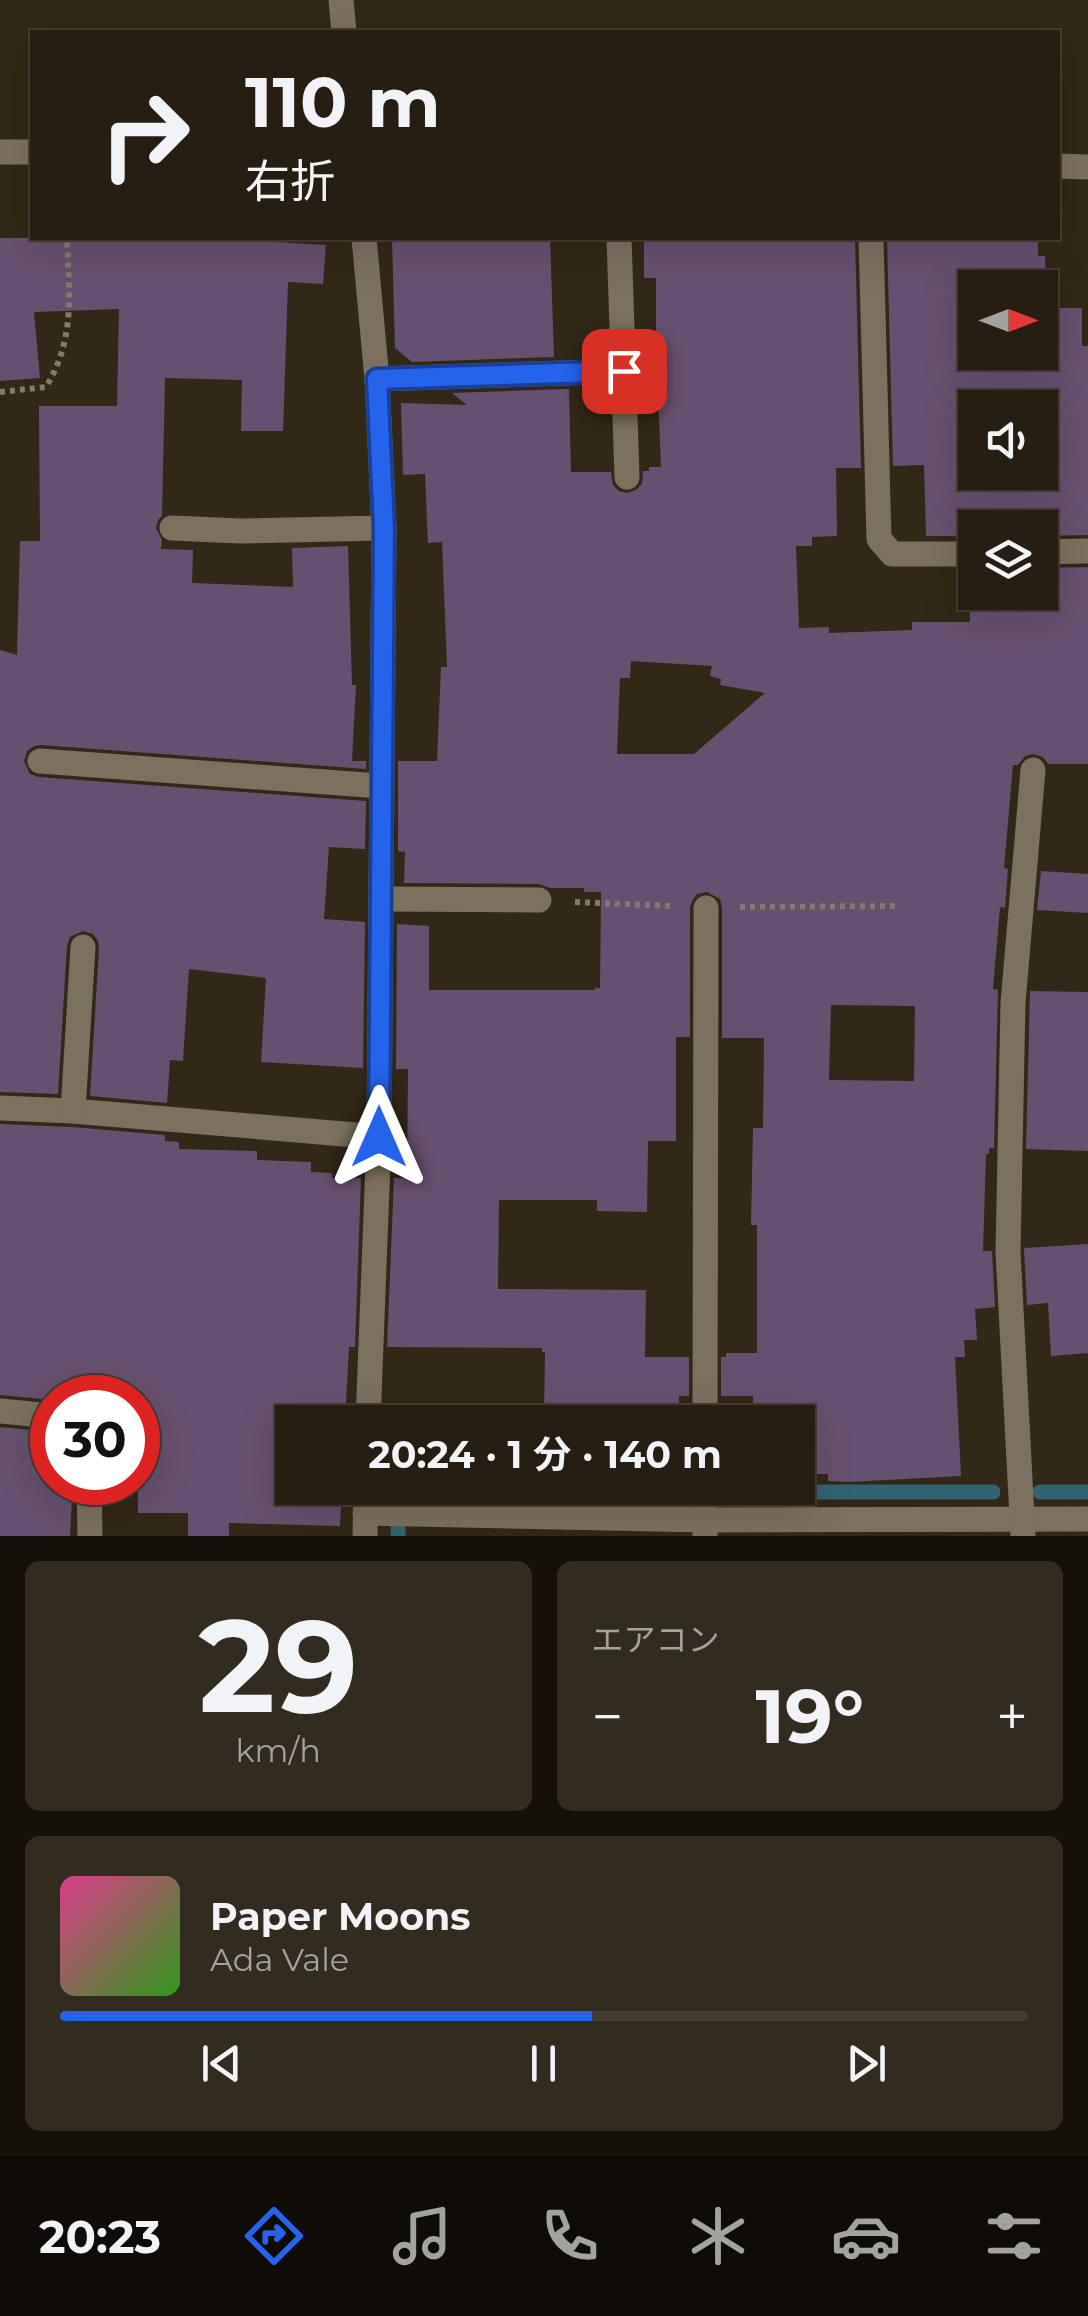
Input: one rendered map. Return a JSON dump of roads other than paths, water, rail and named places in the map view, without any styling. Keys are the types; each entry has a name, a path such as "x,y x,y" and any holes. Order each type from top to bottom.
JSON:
{"street":[{"path":"341,0 344,30"},
{"path":"0,152 30,152"},
{"path":"1060,166 1088,167"},
{"path":"364,240 377,379 384,528 379,1137 369,1405"},
{"path":"619,240 627,477"},
{"path":"871,240 879,539 892,554 958,554"},
{"path":"377,379 624,371"},
{"path":"172,528 384,528"},
{"path":"1058,552 1088,551"},
{"path":"40,761 380,786"},
{"path":"1023,1528 1008,1252 1013,1003 1034,770"},
{"path":"381,899 539,900"},
{"path":"705,1405 706,908"},
{"path":"73,1111 83,947"},
{"path":"0,1108 379,1137"},
{"path":"0,1411 30,1414"},
{"path":"89,1505 90,1536"},
{"path":"379,1513 705,1528 1023,1528 1088,1519"}],"waterway":[{"path":"815,1492 993,1492"},
{"path":"1040,1492 1088,1492"},
{"path":"398,1536 399,1505"}]}
